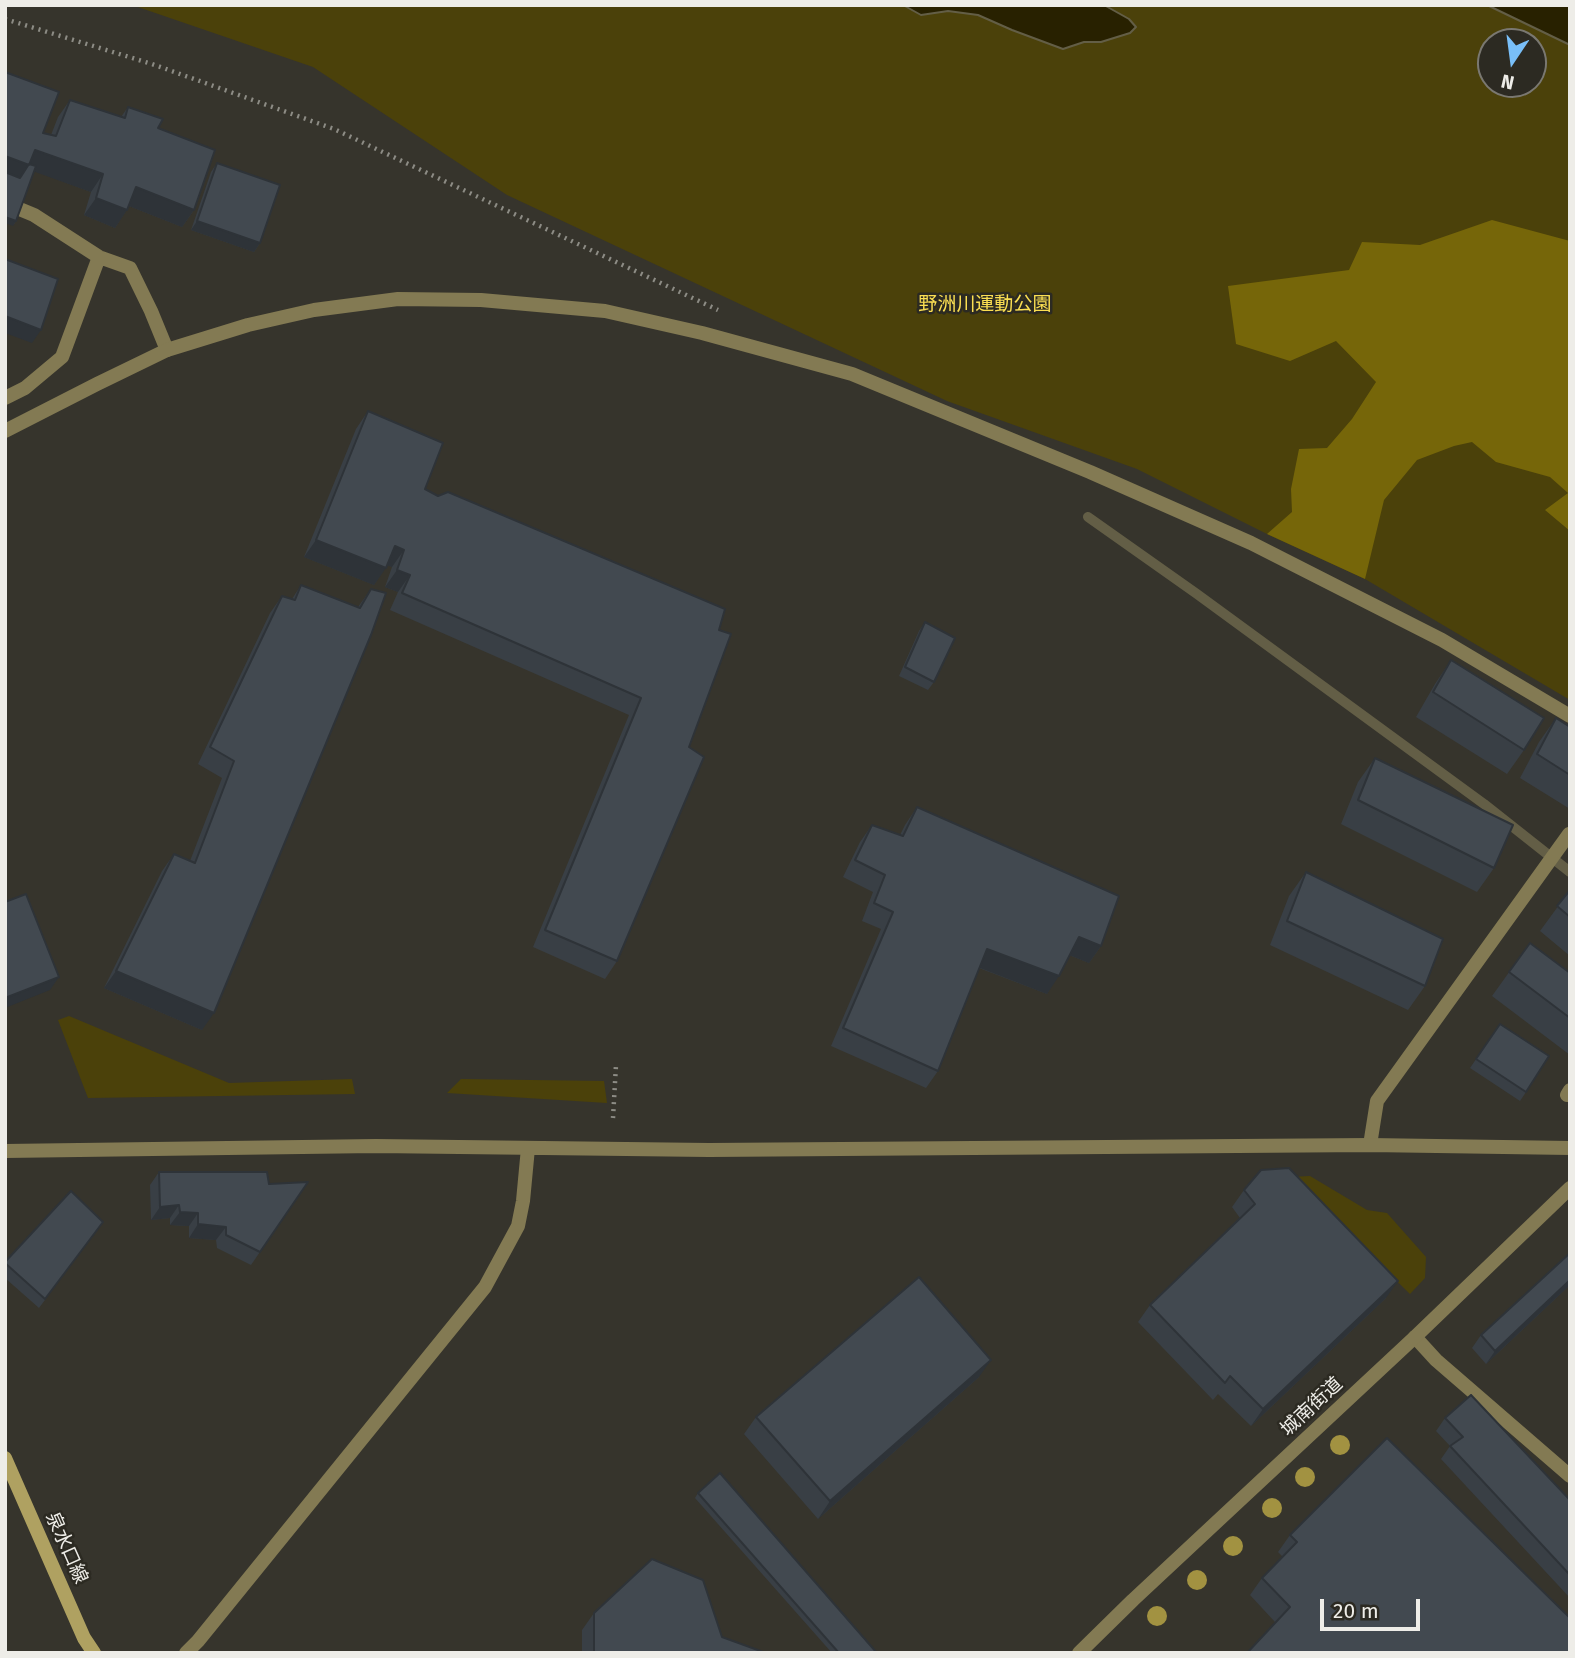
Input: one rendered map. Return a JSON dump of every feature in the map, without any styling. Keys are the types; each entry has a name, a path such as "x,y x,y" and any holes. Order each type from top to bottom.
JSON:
{"main road":[{"name":"泉水口線","path":"5,1458 79,1626 94,1653"}],"street":[{"path":"5,204 34,215 99,257 130,268 167,350"},
{"path":"5,398 25,388 62,357 99,257"},
{"path":"5,431 167,350 248,325 301,313 398,299 481,299 605,311 702,333 852,374 1090,472 1239,538 1442,640 1570,716"},
{"path":"1370,1146 1377,1101 1569,834"},
{"path":"5,1151 376,1146 723,1150 1370,1146 1570,1148"},
{"path":"186,1653 485,1287 518,1226 528,1148"},
{"name":"城南街道","path":"1079,1653 1570,1188"},
{"path":"1415,1337 1436,1360 1570,1476"}],"path":[{"path":"5,19 152,65 334,129 728,315"},
{"path":"613,1118 616,1065"}],"green space":[{"name":"野洲川運動公園","path":"132,5 1487,5 1535,28 1477,28 1477,98 1547,98 1547,34 1570,45 1570,700 1365,579 1137,469 947,401 507,195 313,67"},
{"path":"69,1016 229,1083 352,1079 355,1094 88,1098 58,1020"},
{"path":"461,1079 604,1081 607,1103 447,1093"},
{"path":"1310,1176 1367,1210 1387,1213 1426,1257 1425,1278 1410,1294 1291,1177"}],"shaded area":[{"path":"903,5 1104,5 1129,19 1136,27 1130,33 1101,42 1084,42 1063,49 978,15 948,11 921,15"},
{"path":"1487,5 1570,5 1570,45 1547,34 1547,28 1535,28"},
{"path":"1492,220 1570,241 1570,531 1545,510 1568,493 1550,477 1496,462 1472,442 1417,460 1384,500 1365,579 1267,534 1292,512 1291,489 1299,449 1327,448 1352,419 1376,382 1336,341 1290,361 1236,344 1228,286 1349,270 1362,242 1420,245"}],"building":[{"path":"5,72 59,92 43,133 56,136 70,100 125,118 128,107 163,119 158,128 215,150 194,210 136,187 127,210 96,198 103,174 35,150 29,165 5,156"},
{"path":"217,163 280,185 260,243 197,221"},
{"path":"29,164 36,166 16,221 5,217 5,172 20,178"},
{"path":"5,259 58,279 41,330 5,316"},
{"path":"368,411 443,443 425,489 438,496 448,492 725,609 719,630 731,634 689,747 704,757 617,961 545,930 641,698 402,593 410,575 397,570 404,550 395,546 386,568 316,540"},
{"path":"301,585 360,608 371,589 386,593 214,1013 116,971 174,854 195,863 234,761 210,747 282,596 295,600"},
{"path":"925,622 955,638 934,682 905,667"},
{"path":"1451,660 1544,718 1524,750 1433,692"},
{"path":"1556,718 1570,727 1570,775 1537,754"},
{"path":"1375,758 1513,825 1494,868 1358,800"},
{"path":"917,807 1119,896 1101,946 1079,937 1059,976 987,949 938,1071 843,1028 893,912 874,903 885,875 855,860 872,825 903,836"},
{"path":"1306,872 1443,939 1425,986 1287,921"},
{"path":"1570,890 1570,917 1557,906"},
{"path":"26,894 59,977 5,998 5,902"},
{"path":"1530,943 1570,973 1570,1018 1509,972"},
{"path":"1500,1024 1549,1056 1526,1092 1476,1059"},
{"path":"1289,1168 1398,1281 1263,1409 1230,1376 1225,1383 1150,1305 1255,1204 1244,1190 1261,1170"},
{"path":"159,1172 267,1172 269,1184 308,1182 260,1252 226,1235 226,1227 198,1224 198,1213 180,1212 179,1205 160,1207"},
{"path":"71,1191 103,1222 45,1299 5,1262"},
{"path":"1570,1253 1570,1280 1495,1351 1481,1335"},
{"path":"919,1277 991,1360 830,1501 756,1417"},
{"path":"1471,1395 1570,1500 1570,1575 1450,1446 1463,1437 1445,1418"},
{"path":"1387,1438 1570,1618 1570,1653 1247,1653 1290,1607 1262,1578 1297,1542 1290,1535"},
{"path":"720,1473 877,1653 839,1653 698,1493"},
{"path":"652,1559 703,1580 722,1637 766,1653 594,1653 594,1613"}],"waterway":[{"path":"1088,517 1484,804 1570,872"}]}
